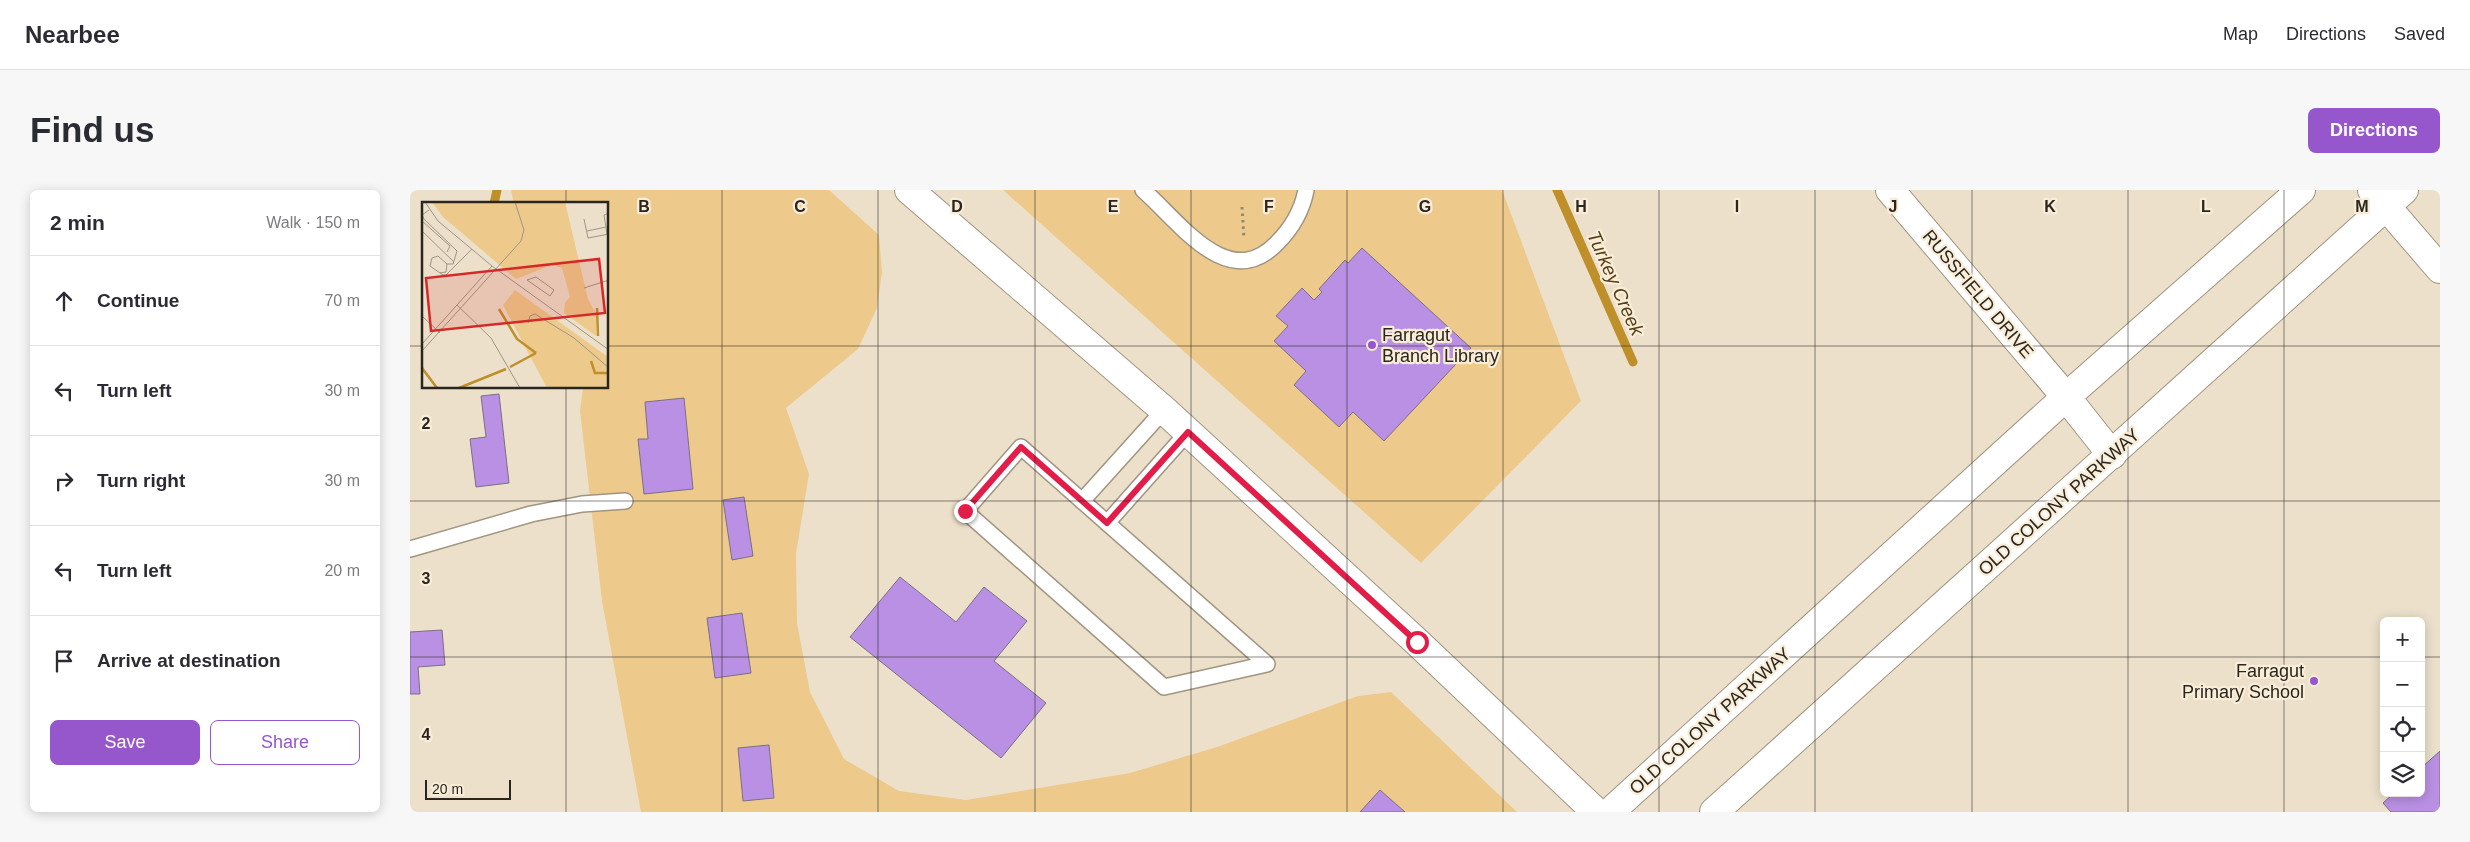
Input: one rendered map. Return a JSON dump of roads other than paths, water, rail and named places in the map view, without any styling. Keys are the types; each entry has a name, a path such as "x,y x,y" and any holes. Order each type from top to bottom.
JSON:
{"street":[{"path":"909,190 1164,410 1417,642 1596,812"},
{"name":"RUSSFIELD DRIVE","path":"1890,190 2066,397 2112,455"},
{"name":"OLD COLONY PARKWAY","path":"1610,812 2066,397 2301,190"},
{"path":"2387,195 2440,269"},
{"name":"OLD COLONY PARKWAY","path":"1714,812 2112,455 2387,195"}],"lane":[{"path":"1144,190 1194,239 1215,255 1230,260 1246,261 1258,257 1271,249 1281,239 1302,206 1306,190"},
{"path":"1082,501 1164,410"},
{"path":"1107,523 1188,432"},
{"path":"1021,447 1082,501 1267,664 1164,687 965,511 1021,447"},
{"path":"410,549 531,514 575,505 625,501"}],"waterway":[{"name":"Turkey Creek","path":"494,202 497,190"},
{"name":"Turkey Creek","path":"1557,190 1633,362"}],"place":[{"name":"Farragut Branch Library","path":"1372,345"},
{"name":"Farragut Primary School","path":"2314,681"}]}
